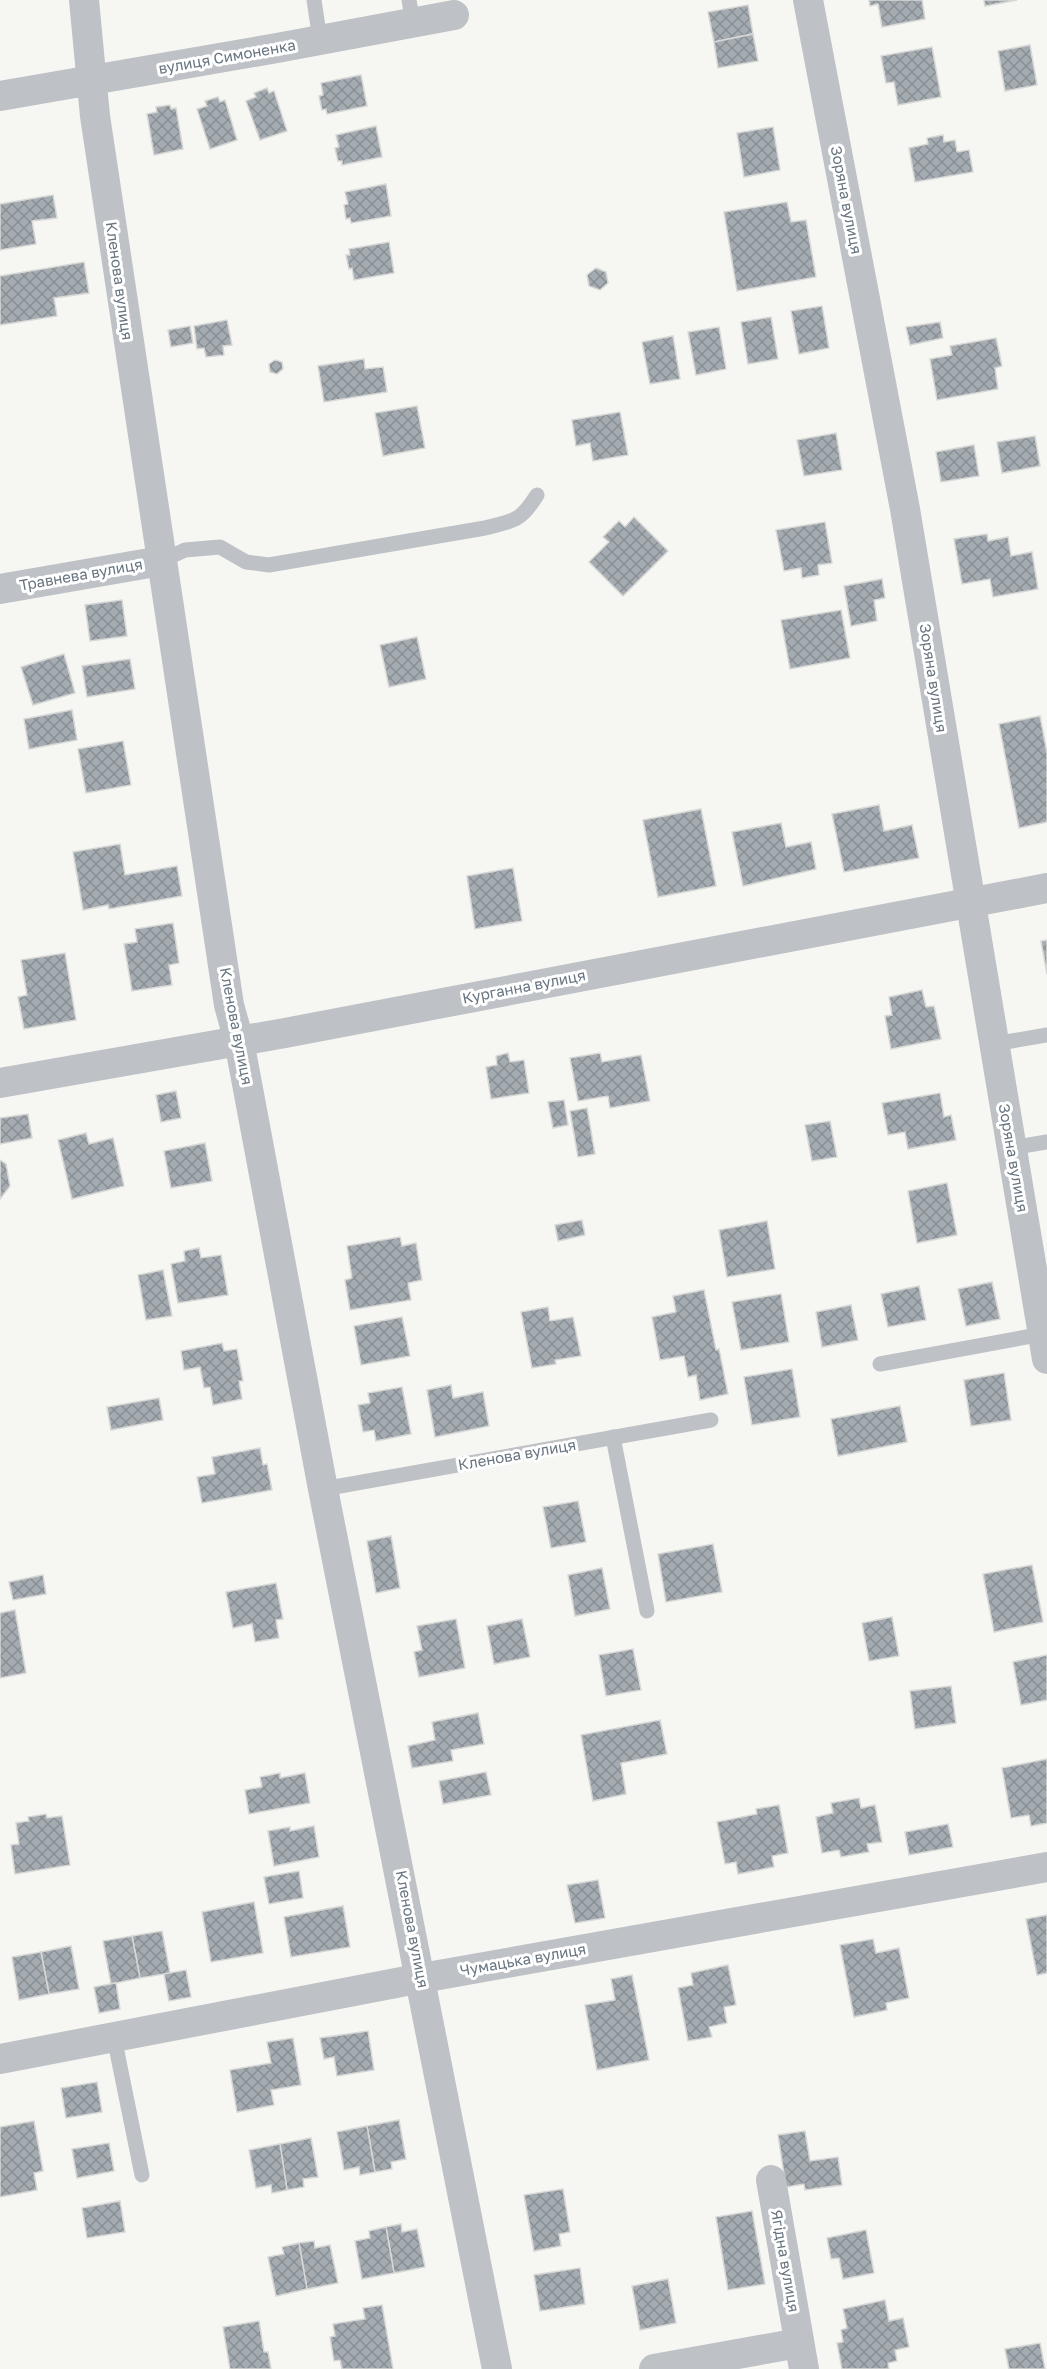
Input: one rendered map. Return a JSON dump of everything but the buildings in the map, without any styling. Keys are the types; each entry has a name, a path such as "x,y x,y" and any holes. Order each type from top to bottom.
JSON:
{"street":[{"name":"Кленова вулиця","path":"84,0 97,128 229,1005 239,1041 323,1489 422,1978 497,2369"},
{"name":"Зоряна вулиця","path":"808,0 905,509 1045,1346"},
{"name":"вулиця Симоненка","path":"0,96 320,40 411,11 454,15"},
{"name":"Травнева вулиця","path":"0,589 161,561"},
{"name":"Курганна вулиця","path":"0,1083 239,1041 1047,888"},
{"name":"Чумацька вулиця","path":"0,2059 422,1978 1047,1867"},
{"name":"Ягідна вулиця","path":"654,2369 802,2356 771,2180"}],"lane":[{"path":"314,0 320,40"},
{"path":"161,561 185,550 220,547 246,562 269,565 485,528 510,522 526,512 537,495"},
{"path":"994,1044 1047,1035"},
{"path":"1011,1148 1047,1142"},
{"path":"880,1364 1045,1346"},
{"name":"Кленова вулиця","path":"323,1489 711,1420"},
{"path":"613,1437 647,1611"},
{"path":"114,2037 142,2175"}]}
